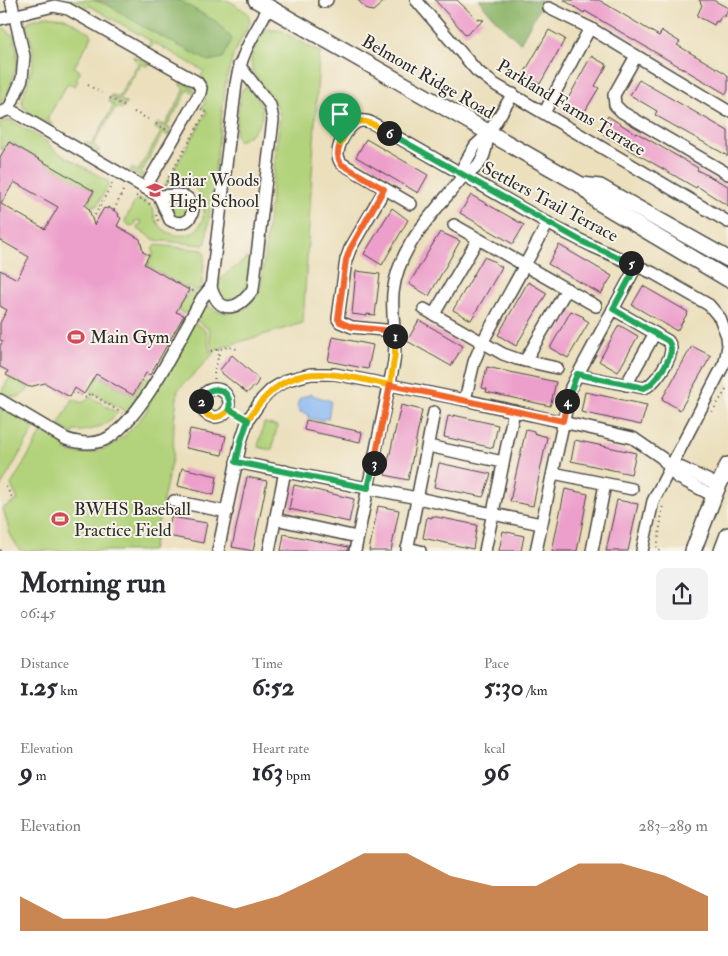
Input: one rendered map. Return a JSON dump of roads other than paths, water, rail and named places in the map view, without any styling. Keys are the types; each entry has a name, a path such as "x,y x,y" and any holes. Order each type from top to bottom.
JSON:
{"main road":[{"name":"Belmont Ridge Road","path":"262,4 488,134 581,185 598,202 728,278"},
{"name":"Belmont Ridge Road","path":"581,185 600,187 728,259"},
{"path":"693,551 716,490 728,465"},
{"path":"722,551 728,535"}],"street":[{"path":"11,0 24,56 22,79 5,111 140,192 158,197"},
{"name":"Parkland Farms Terrace","path":"416,0 476,70 494,84 728,222"},
{"path":"239,65 270,105 273,120 253,289 246,299 237,306 228,307 219,304 214,297 211,287 239,65 262,4"},
{"path":"0,18 54,6 68,9 197,82 201,88 200,93 140,192"},
{"path":"549,8 590,28 728,111"},
{"path":"544,113 590,28"},
{"path":"636,56 614,95 616,105 622,112 728,174"},
{"path":"355,551 395,354 394,291 399,264 418,232 464,175 464,164 475,146 488,134 513,94"},
{"name":"Settlers Trail Terrace","path":"411,204 341,164 338,158 340,144 351,126 357,122 368,121 548,223 592,246 653,272 709,305 720,318 727,336 728,346 725,362 670,466 651,508 642,551"},
{"path":"384,189 350,249 346,260 338,319 340,322 352,327 394,331"},
{"path":"465,400 474,362 482,343 548,223"},
{"path":"454,225 596,306"},
{"path":"478,239 429,312 510,357 557,368"},
{"path":"536,551 569,393 577,374 637,265"},
{"path":"0,400 66,439 77,443 103,441 119,430 136,413 202,298 211,287"},
{"path":"526,361 567,289"},
{"path":"577,374 639,388 650,386 656,380 670,355 670,344 655,333 613,309"},
{"path":"626,385 655,333"},
{"path":"218,551 236,462 248,420 262,398 272,389 298,376 330,374 390,385 563,421 638,440 670,466 682,468 716,490"},
{"path":"215,388 220,389 230,399 229,409 222,416 213,417 202,409 203,396 206,392 215,388"},
{"path":"229,409 248,420"},
{"path":"485,551 514,411"},
{"path":"420,551 407,550 434,412"},
{"path":"428,446 503,462"},
{"path":"236,462 541,524"},
{"path":"269,551 284,471"},
{"path":"553,473 632,489"},
{"path":"592,551 605,484"},
{"path":"174,501 227,512"},
{"path":"275,519 358,537"}],"water":[{"path":"309,394 331,401 328,419 324,418 323,421 308,418 308,414 300,412 297,406 299,399"}],"place":[{"name":"Briar Woods High School","path":"155,190"},
{"name":"Main Gym","path":"76,337"},
{"name":"BWHS Baseball Practice Field","path":"60,519"}]}
